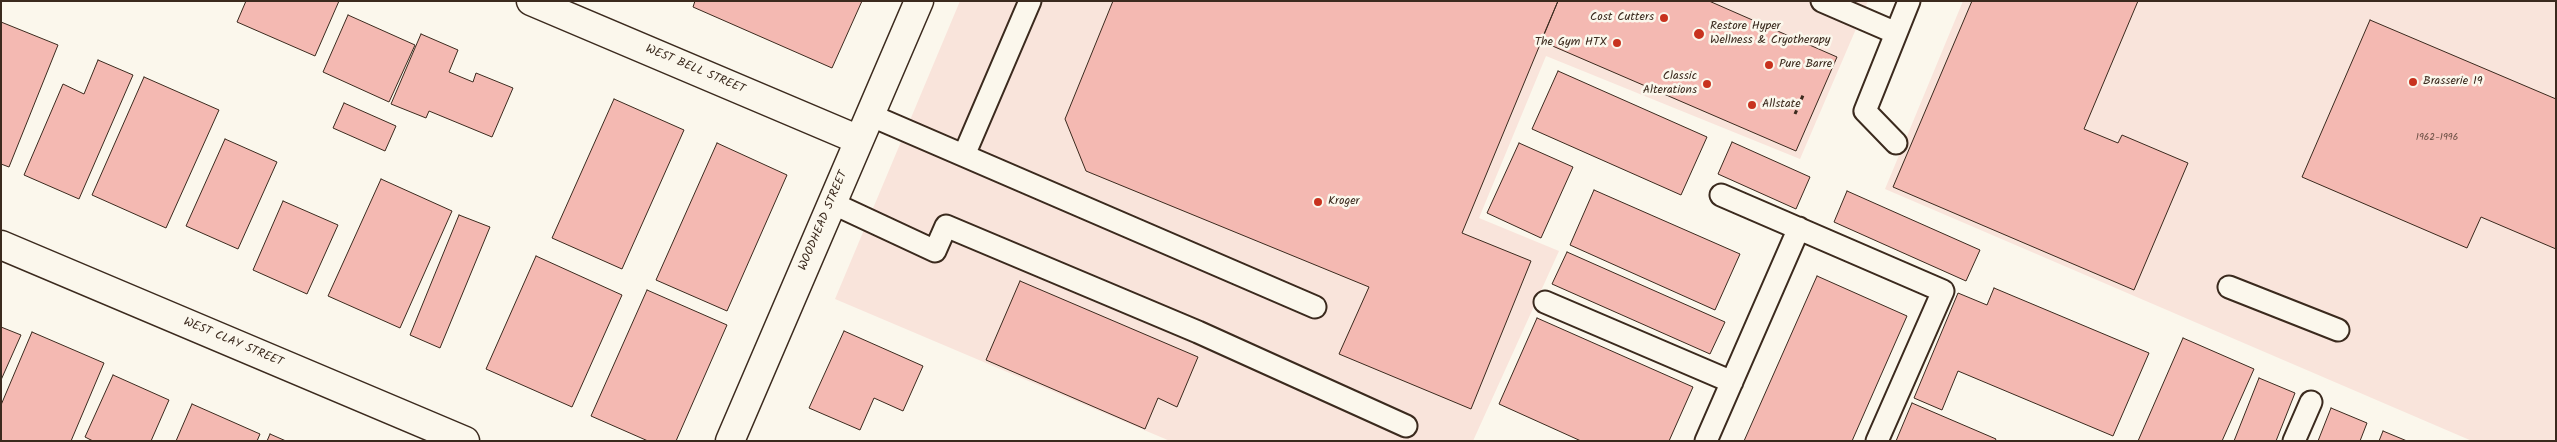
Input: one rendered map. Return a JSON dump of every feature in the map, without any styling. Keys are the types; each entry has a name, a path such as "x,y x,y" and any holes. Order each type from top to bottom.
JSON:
{"street":[{"name":"WEST BELL STREET","path":"531,1 562,7 859,140"},
{"name":"WOODHEAD STREET","path":"730,441 919,1"},
{"name":"WEST CLAY STREET","path":"1,245 465,441"}],"lane":[{"path":"964,155 1030,1"},
{"path":"1822,1 1896,33"},
{"path":"1896,144 1865,111 1909,1"},
{"path":"870,115 1315,307"},
{"path":"1721,195 1943,291 1877,441"},
{"path":"832,203 935,251 946,226 1198,332 1406,426"},
{"path":"1706,441 1799,228"},
{"path":"2229,287 2338,330"},
{"path":"1545,302 1732,382"},
{"path":"2294,441 2311,402"}],"path":[{"path":"1795,114 1804,93"}],"shaded area":[{"path":"960,1 1868,1 1800,159 1546,56 1479,218 1559,251 1473,441 1170,441 835,299"},
{"path":"1963,1 2556,1 2556,441 2472,441 1885,189"}],"building":[{"path":"246,1 339,1 315,56 237,22"},
{"path":"695,1 862,1 832,68 693,7"},
{"name":"Kroger","path":"1113,1 1558,1 1462,233 1531,261 1471,409 1339,354 1369,287 1086,171 1065,119"},
{"path":"1558,1 1709,1 1837,57 1796,151 1541,41"},
{"path":"1972,1 2138,1 2084,129 2118,143 2122,135 2188,163 2134,290 1893,187"},
{"path":"348,15 415,45 389,102 323,72"},
{"path":"2370,20 2556,99 2556,249 2481,217 2467,248 2302,177"},
{"path":"1,22 58,45 9,167 1,164"},
{"path":"421,34 458,50 449,72 473,82 476,73 513,88 492,137 429,111 426,118 391,104"},
{"path":"98,60 133,75 79,199 24,175 63,84 84,94"},
{"path":"1558,71 1707,137 1681,195 1532,129"},
{"path":"144,77 219,110 166,228 92,195"},
{"path":"614,99 684,130 622,269 552,238"},
{"path":"344,103 396,126 385,151 333,128"},
{"path":"225,139 277,162 238,249 186,226"},
{"path":"1732,142 1810,177 1796,209 1718,174"},
{"path":"717,143 787,175 727,311 656,280"},
{"path":"1519,143 1573,167 1541,238 1487,213"},
{"path":"381,179 452,211 400,328 328,296"},
{"path":"1594,190 1740,254 1715,310 1570,245"},
{"path":"1847,191 1980,250 1966,281 1834,222"},
{"path":"283,201 338,225 307,294 253,270"},
{"path":"459,215 490,227 440,348 410,335"},
{"path":"1567,252 1725,322 1710,354 1552,284"},
{"path":"536,256 622,295 572,407 486,369"},
{"path":"1817,276 1907,316 1852,441 1744,441"},
{"path":"1020,281 1198,357 1177,407 1158,398 1145,429 986,360"},
{"path":"1994,288 2149,353 2113,436 1958,371 1942,410 1914,398 1958,293 1987,305"},
{"path":"647,290 727,325 676,441 648,441 591,416"},
{"path":"1537,318 1693,387 1669,441 1581,441 1499,404"},
{"path":"1,327 21,335 1,380"},
{"path":"844,331 923,366 903,411 874,398 860,430 809,408"},
{"path":"32,332 104,363 71,441 1,441 1,405"},
{"path":"2183,338 2254,369 2222,441 2138,441"},
{"path":"113,375 169,400 151,441 93,441 85,437"},
{"path":"2259,378 2295,393 2276,441 2234,441"},
{"path":"1912,403 1996,439 1995,441 1896,441"},
{"path":"192,404 260,434 257,441 176,441"},
{"path":"2331,408 2367,423 2360,441 2318,441"},
{"path":"2383,431 2407,441 2379,441"},
{"path":"270,434 286,441 267,441"}],"place":[{"name":"Cost Cutters","path":"1664,18"},
{"name":"Restore Hyper Wellness & Cryotherapy","path":"1699,34"},
{"name":"The Gym HTX","path":"1617,43"},
{"name":"Pure Barre","path":"1769,65"},
{"name":"Brasserie 19","path":"2413,82"},
{"name":"Classic Alterations","path":"1707,84"},
{"name":"Allstate","path":"1752,105"},
{"name":"Kroger","path":"1318,202"}]}
